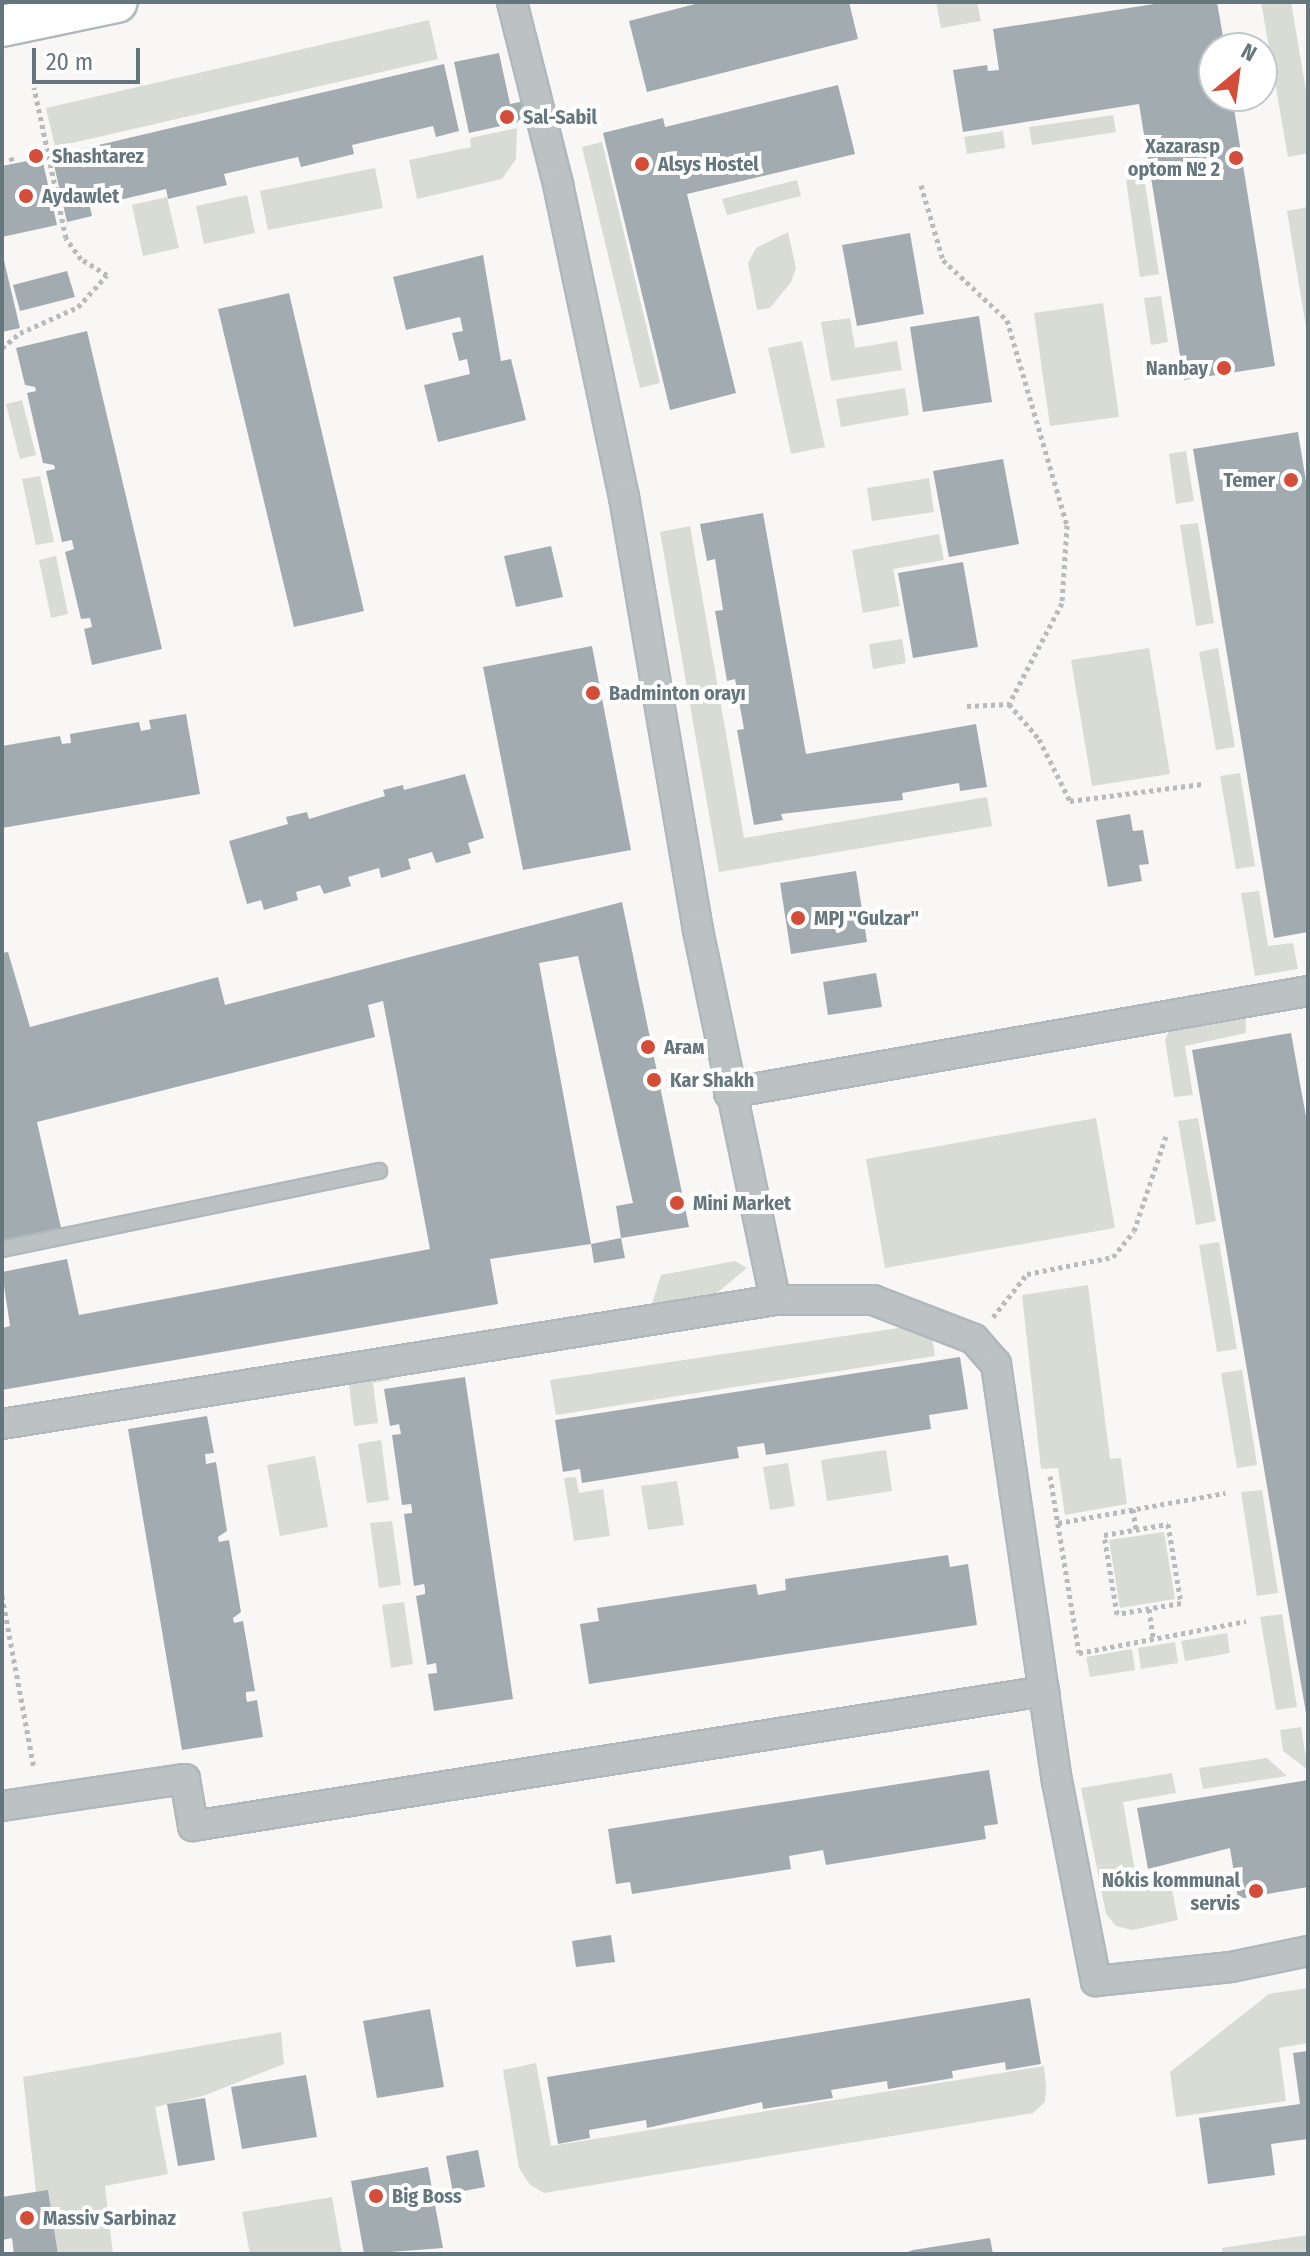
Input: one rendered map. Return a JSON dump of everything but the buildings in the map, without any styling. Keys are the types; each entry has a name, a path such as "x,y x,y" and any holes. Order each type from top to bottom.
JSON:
{"main road":[{"path":"2,26 117,2"}],"street":[{"path":"512,2 558,184 624,497 729,1093 775,1300"},
{"path":"729,1093 1308,991"},
{"path":"2,1424 775,1300 873,1300 974,1339 996,1364 1002,1393 1044,1691 1096,1981 1231,1967 1308,1951"},
{"path":"2,1806 185,1779 193,1826 550,1765 1044,1691"}],"lane":[{"path":"2,1249 379,1171"}],"path":[{"path":"2,348 20,333 78,307 107,275 81,259 66,238 34,87"},
{"path":"921,185 943,260 1007,320 1067,525 1062,603 1009,704"},
{"path":"967,706 1009,704"},
{"path":"1009,704 1039,739 1070,801 1202,784"},
{"path":"974,1339 1027,1274 1113,1257 1134,1231 1166,1136"},
{"path":"1050,1476 1079,1653 1246,1621"},
{"path":"1058,1523 1225,1493"},
{"path":"1133,1509 1136,1530"},
{"path":"1168,1524 1181,1603 1149,1609 1117,1614 1104,1535 1168,1524"},
{"path":"2,1596 40,1801"},
{"path":"1149,1609 1153,1639"}],"shaded area":[{"path":"936,2 977,2 981,21 941,28"},
{"path":"1261,2 1291,2 1308,102 1308,153 1288,157 1278,100 1278,32 1266,32"},
{"path":"429,20 438,59 55,147 46,108"},
{"path":"1113,115 1116,132 1032,145 1029,127"},
{"path":"517,128 516,159 502,179 417,199 409,160 471,147 470,138"},
{"path":"1003,131 1005,148 967,154 964,137"},
{"path":"602,142 660,383 640,388 582,147"},
{"path":"375,168 383,208 268,230 260,191"},
{"path":"1144,177 1159,274 1140,277 1126,180"},
{"path":"797,180 801,196 727,215 722,199"},
{"path":"247,195 255,233 204,244 196,206"},
{"path":"167,197 179,248 143,256 132,205"},
{"path":"1308,207 1308,340 1287,211"},
{"path":"788,232 796,268 791,282 770,308 757,310 748,263 756,248"},
{"path":"1161,296 1168,342 1151,345 1144,298"},
{"path":"1103,303 1119,417 1050,426 1034,313"},
{"path":"850,318 855,348 897,341 902,370 831,381 821,322"},
{"path":"802,341 825,447 791,454 768,348"},
{"path":"905,388 909,415 841,427 836,399"},
{"path":"22,400 36,455 20,459 6,404"},
{"path":"1186,451 1194,501 1176,504 1169,454"},
{"path":"40,476 54,542 36,545 22,479"},
{"path":"929,478 934,512 872,521 867,488"},
{"path":"1198,523 1214,623 1196,626 1180,525"},
{"path":"690,526 744,838 987,797 992,826 719,872 660,532"},
{"path":"939,534 944,560 893,569 900,606 863,613 852,550"},
{"path":"56,556 68,614 51,618 39,560"},
{"path":"902,639 906,663 873,669 869,644"},
{"path":"1149,648 1170,774 1092,786 1071,660"},
{"path":"1218,648 1235,747 1216,750 1199,652"},
{"path":"1240,773 1255,866 1236,869 1220,776"},
{"path":"1259,891 1268,946 1293,943 1298,969 1255,976 1241,893"},
{"path":"1245,1012 1246,1033 1185,1046 1193,1095 1174,1097 1165,1040 1170,1028"},
{"path":"1096,1118 1115,1228 885,1268 866,1159"},
{"path":"1198,1118 1216,1221 1196,1225 1178,1121"},
{"path":"1219,1242 1237,1349 1217,1352 1199,1245"},
{"path":"735,1261 747,1268 713,1296 651,1307 661,1275"},
{"path":"1088,1285 1110,1459 1121,1458 1127,1504 1065,1515 1058,1468 1041,1469 1022,1295"},
{"path":"905,1327 932,1338 935,1356 556,1415 550,1380"},
{"path":"1242,1370 1257,1465 1237,1468 1221,1373"},
{"path":"389,1371 390,1380 373,1383 378,1423 354,1426 348,1376"},
{"path":"381,1440 389,1500 367,1503 358,1444"},
{"path":"886,1450 892,1491 827,1501 821,1460"},
{"path":"315,1456 328,1527 280,1536 267,1465"},
{"path":"788,1463 795,1506 770,1510 763,1467"},
{"path":"576,1477 579,1493 603,1489 610,1536 574,1541 564,1478"},
{"path":"677,1481 684,1525 648,1530 641,1486"},
{"path":"1262,1490 1278,1593 1257,1596 1241,1492"},
{"path":"392,1521 401,1585 379,1588 370,1523"},
{"path":"1164,1532 1175,1599 1120,1608 1109,1540"},
{"path":"404,1602 413,1664 391,1668 382,1605"},
{"path":"1282,1614 1297,1707 1276,1710 1260,1617"},
{"path":"1227,1633 1230,1653 1185,1661 1181,1641"},
{"path":"1175,1642 1178,1663 1141,1669 1138,1648"},
{"path":"1132,1649 1135,1670 1090,1677 1086,1657"},
{"path":"1301,1727 1308,1770 1283,1751 1280,1730"},
{"path":"1267,1758 1287,1776 1203,1789 1199,1768"},
{"path":"1172,1773 1176,1793 1123,1802 1137,1883 1170,1879 1178,1920 1132,1930 1116,1926 1106,1914 1081,1788"},
{"path":"1308,1988 1308,2043 1279,2048 1286,2101 1176,2117 1170,2072 1269,1994"},
{"path":"281,2032 284,2064 203,2096 155,2107 168,2174 105,2186 113,2254 58,2254 48,2191 36,2192 23,2077"},
{"path":"536,2063 551,2146 1044,2066 1046,2087 1045,2102 1033,2113 544,2193 530,2185 519,2168 503,2070"},
{"path":"332,2197 342,2254 250,2254 242,2212"},
{"path":"1308,2235 1308,2254 1223,2254 1222,2248"}],"place":[{"name":"Sal-Sabil","path":"507,117"},
{"name":"Shashtarez","path":"36,156"},
{"name":"Xazarasp optom № 2","path":"1236,158"},
{"name":"Alsys Hostel","path":"642,164"},
{"name":"Aydawlet","path":"26,196"},
{"name":"Nanbay","path":"1224,368"},
{"name":"Temer","path":"1291,480"},
{"name":"Badminton orayı","path":"593,693"},
{"name":"MPJ \"Gulzar\"","path":"798,918"},
{"name":"Ағам","path":"648,1047"},
{"name":"Kar Shakh","path":"654,1080"},
{"name":"Mini Market","path":"677,1203"},
{"name":"Nókis kommunal servis","path":"1256,1891"},
{"name":"Big Boss","path":"376,2196"},
{"name":"Massiv Sarbinaz","path":"27,2218"}]}
